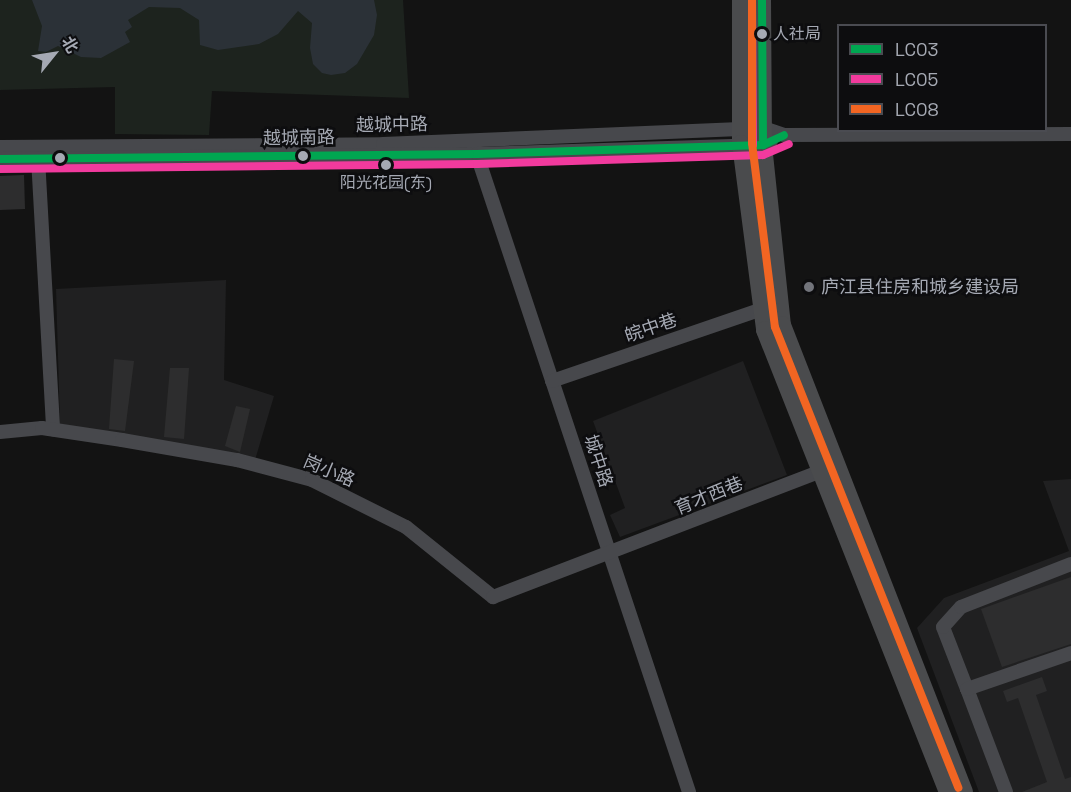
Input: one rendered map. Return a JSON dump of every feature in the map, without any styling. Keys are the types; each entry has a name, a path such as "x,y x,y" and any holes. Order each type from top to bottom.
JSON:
{"main road":[{"path":"741,0 741,137 765,330 948,792"},
{"path":"762,0 763,136 782,325 964,792"}],"street":[{"name":"越城中路","path":"0,147 475,148 784,135 1071,134"},
{"name":"越城南路","path":"0,159 475,148"},
{"name":"城中路","path":"475,148 689,792"},
{"path":"38,158 53,430"},
{"name":"皖中巷","path":"552,381 762,309"},
{"name":"岗小路","path":"0,432 53,430 237,460 312,480 406,527 493,597 610,555"},
{"name":"育才西巷","path":"610,555 821,471"},
{"path":"1006,792 968,689 942,627 961,607 1071,564"},
{"path":"968,689 1071,653"}],"shaded area":[{"path":"0,0 403,0 409,98 212,91 209,135 115,134 115,87 0,90"},
{"path":"32,0 374,0 377,15 374,35 357,64 345,73 331,75 322,73 313,64 310,48 312,23 298,11 278,34 259,44 218,50 200,45 199,20 180,8 149,7 128,20 132,27 125,32 130,42 101,58 81,57 58,46 46,52 38,51 42,26"},
{"path":"226,280 224,380 274,396 255,460 60,424 56,289"},
{"path":"743,361 787,475 620,537 610,515 625,508 593,421"},
{"path":"1071,479 1071,792 979,792 917,628 944,598 1069,551 1043,481"}],"building":[{"path":"24,175 25,209 0,210 0,176"},
{"path":"114,359 134,361 125,431 109,429"},
{"path":"170,368 189,368 184,439 164,437"},
{"path":"236,406 250,409 240,452 225,446"},
{"path":"1071,577 1071,644 1002,667 981,609"},
{"path":"1042,677 1047,691 1036,695 1065,779 1071,777 1071,792 1022,792 1047,782 1018,698 1007,702 1003,691"}],"transit line":[{"name":"LC05","path":"752,0 753,145"},
{"name":"LC08","path":"752,0 752,143 775,327 958,788"},
{"name":"LC03","path":"762,0 763,145"},
{"name":"LC03","path":"0,159 477,154 763,145 784,135"},
{"name":"LC05","path":"0,169 477,164 763,155 789,144"}],"place":[{"name":"人社局","path":"762,34"},
{"name":"阳光花园(东)","path":"386,165"},
{"name":"庐江县住房和城乡建设局","path":"809,287"}]}
